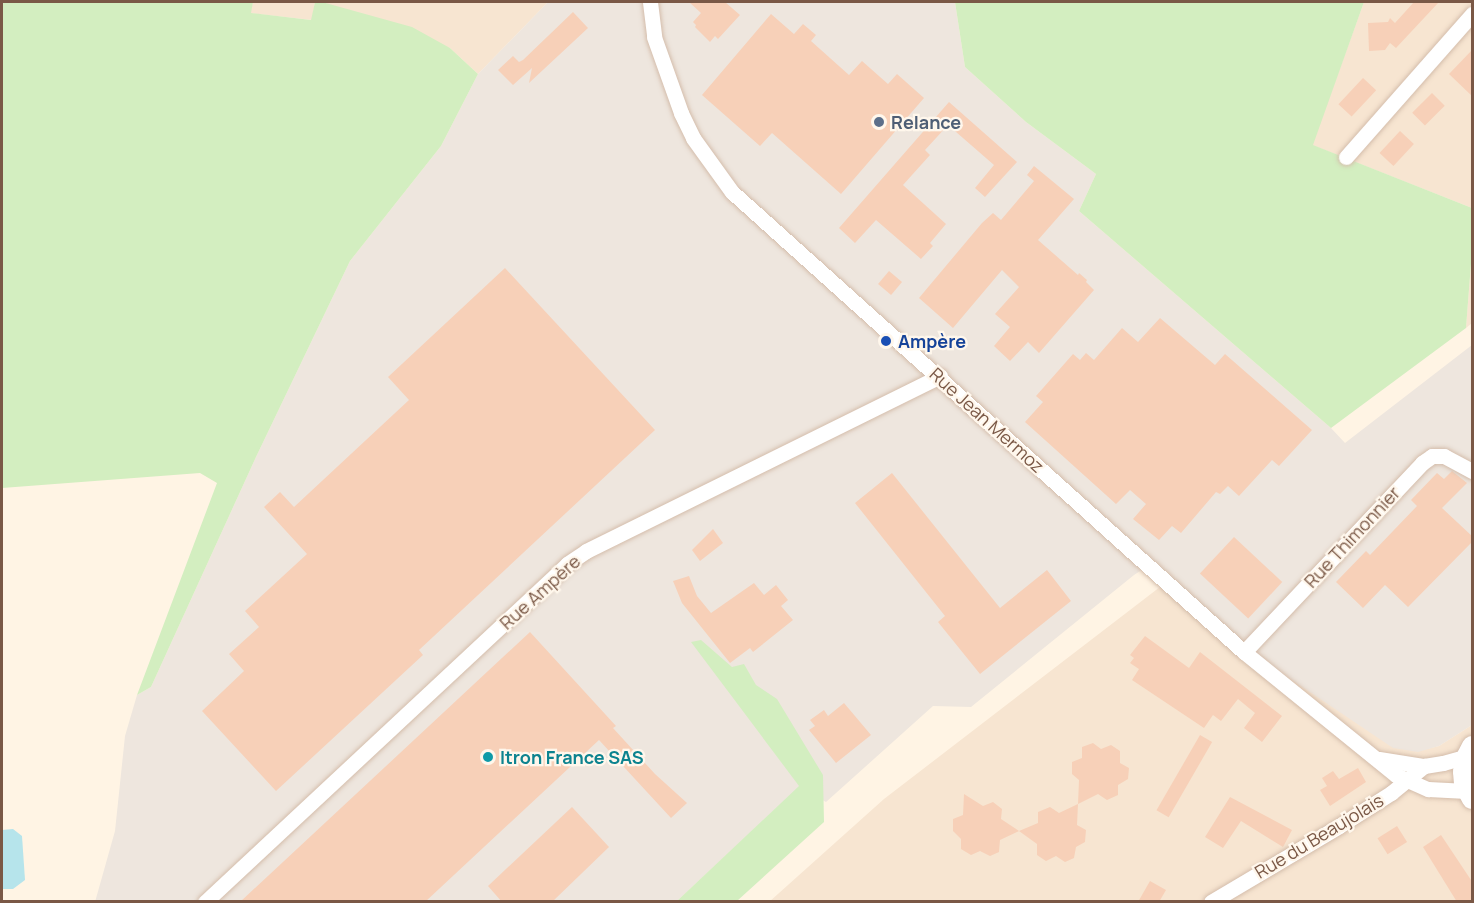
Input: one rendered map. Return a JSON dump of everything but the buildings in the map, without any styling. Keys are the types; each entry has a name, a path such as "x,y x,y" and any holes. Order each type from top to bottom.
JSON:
{"street":[{"name":"Rue Jean Mermoz","path":"650,2 654,37 681,113 693,138 732,192 940,376 1244,652 1407,781 1428,789 1470,795"},
{"path":"1346,157 1473,14"},
{"name":"Rue Ampère","path":"206,902 567,564 586,551 940,376"},
{"name":"Rue Thimonnier","path":"1244,652 1422,463 1432,456 1444,456 1473,471"},
{"name":"Rue Jean Mermoz","path":"1378,758 1424,766 1443,763 1470,751"},
{"path":"1470,751 1463,772 1470,795"},
{"name":"Rue du Beaujolais","path":"1211,902 1339,826 1407,781 1424,766"}],"shaded area":[{"path":"253,2 315,2 312,20 250,13"},
{"path":"322,2 548,2 478,74 450,48"},
{"path":"548,2 955,2 965,67 1026,122 1096,174 1079,211 1331,428 1345,443 1472,345 1472,725 1439,746 1418,752 1393,748 1268,664 1154,562 1134,575 971,707 933,706 826,802 799,787 677,901 95,902 115,831 125,736 137,695 151,687 256,457 350,261 441,146 478,74"},
{"path":"1364,2 1472,2 1472,208 1312,145"},
{"path":"1472,251 1472,323 1466,328"},
{"path":"1173,577 1268,664 1418,751 1439,746 1472,725 1472,901 769,902 884,799"}],"green space":[{"path":"2,2 253,2 251,13 311,20 315,2 322,2 412,27 450,48 478,74 441,146 350,261 256,457 151,687 137,695 217,483 200,473 2,488"},
{"path":"955,2 1364,2 1313,145 1472,208 1472,251 1466,328 1331,428 1079,211 1096,174 1026,122 965,67"},
{"path":"701,640 732,667 744,664 756,685 777,699 823,775 824,822 737,901 677,901 799,786 691,642"}],"water":[{"path":"13,829 22,836 25,880 13,889 2,889 2,830"}],"place":[{"name":"Relance","path":"879,122"},
{"name":"Ampère","path":"886,341"},
{"name":"Itron France SAS","path":"488,757"}]}
